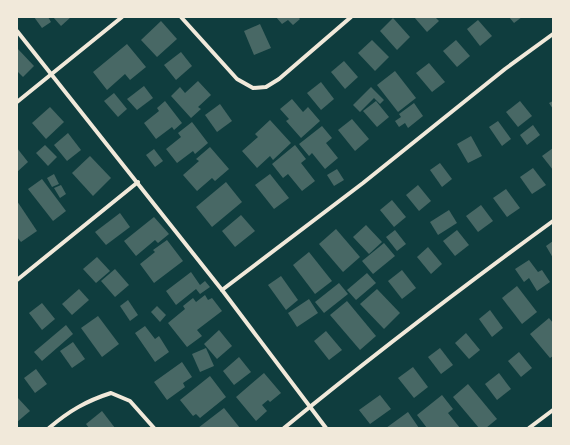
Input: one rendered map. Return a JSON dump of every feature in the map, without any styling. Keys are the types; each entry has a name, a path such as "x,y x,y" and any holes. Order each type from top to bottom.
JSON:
{"street":[{"path":"17,102 122,17"},
{"path":"180,17 237,79 253,88 266,87 279,79 351,17"},
{"path":"17,30 222,290 326,428"},
{"path":"222,290 363,183 505,70 553,34"},
{"path":"17,280 138,182"},
{"path":"284,428 361,365 454,293 553,221"},
{"path":"49,428 65,415 92,399 111,392 130,401 154,428"},
{"path":"529,428 553,410"}],"building":[{"path":"34,17 48,17 51,22 42,28"},
{"path":"53,17 71,17 61,26"},
{"path":"276,17 298,17 300,19 293,25 288,20 282,24"},
{"path":"414,17 435,17 439,21 427,32"},
{"path":"509,17 522,17 514,23"},
{"path":"393,18 410,37 397,50 380,31"},
{"path":"478,20 492,36 480,46 467,29"},
{"path":"161,21 177,39 157,57 141,40"},
{"path":"260,24 271,48 254,55 244,31"},
{"path":"372,40 389,57 375,71 358,53"},
{"path":"456,40 470,56 457,67 443,51"},
{"path":"127,44 146,67 130,80 125,74 107,90 93,72"},
{"path":"17,48 34,66 23,77 17,71"},
{"path":"181,52 192,66 176,80 164,65"},
{"path":"344,61 358,77 345,89 331,72"},
{"path":"429,63 445,82 432,92 416,73"},
{"path":"395,71 416,98 398,112 377,85"},
{"path":"198,81 211,95 198,107 201,109 191,118 171,96 180,87 185,93"},
{"path":"321,82 334,99 321,110 307,93"},
{"path":"144,86 153,98 137,110 127,99"},
{"path":"371,87 384,100 380,104 374,98 360,112 353,105"},
{"path":"114,93 127,109 118,117 104,101"},
{"path":"292,99 303,112 308,107 320,121 301,138 286,121 289,119 280,109"},
{"path":"165,101 182,123 174,130 172,127 156,139 144,123 159,111 157,108"},
{"path":"376,101 389,117 377,127 363,111"},
{"path":"520,101 532,116 518,127 506,112"},
{"path":"553,101 553,109 549,103"},
{"path":"414,103 423,116 408,128 405,123 399,127 395,121 401,117 399,114"},
{"path":"220,104 232,121 217,132 205,115"},
{"path":"50,107 64,122 46,139 32,123"},
{"path":"352,119 369,139 355,151 338,130"},
{"path":"270,120 291,143 273,160 270,156 257,168 242,151 258,137 255,134"},
{"path":"498,121 511,139 502,146 489,127"},
{"path":"192,122 208,143 195,154 193,151 177,163 166,149 181,137 178,133"},
{"path":"533,125 540,135 527,145 520,135"},
{"path":"322,126 332,138 326,143 338,158 325,169 312,153 309,156 299,144"},
{"path":"68,133 81,150 67,161 54,145"},
{"path":"471,136 482,156 468,163 457,144"},
{"path":"45,145 57,157 48,166 36,153"},
{"path":"295,145 306,159 301,163 315,181 302,191 288,174 283,178 272,164"},
{"path":"210,147 229,169 215,181 212,178 197,191 183,175 199,161 196,159"},
{"path":"17,148 28,162 17,172"},
{"path":"553,148 553,170 542,156"},
{"path":"154,149 163,161 155,167 146,155"},
{"path":"90,156 111,178 93,196 72,173"},
{"path":"440,163 452,179 442,187 430,170"},
{"path":"533,168 546,185 532,194 520,177"},
{"path":"337,169 344,180 334,186 327,175"},
{"path":"54,174 59,184 52,187 47,178"},
{"path":"270,174 289,198 274,209 255,185"},
{"path":"42,179 66,211 53,221 28,189"},
{"path":"226,182 242,202 212,227 196,207"},
{"path":"61,185 66,194 60,198 54,188"},
{"path":"418,185 431,201 419,211 406,195"},
{"path":"506,189 520,208 507,217 493,198"},
{"path":"392,200 406,217 394,227 380,210"},
{"path":"17,201 37,231 21,242 17,237"},
{"path":"481,205 493,221 478,232 466,216"},
{"path":"449,210 457,223 438,235 430,222"},
{"path":"120,213 130,227 106,245 95,232"},
{"path":"241,215 255,231 235,247 222,231"},
{"path":"154,217 169,234 158,243 155,240 136,256 124,241"},
{"path":"366,225 382,242 369,254 353,237"},
{"path":"336,229 360,257 343,272 319,244"},
{"path":"395,230 406,244 397,251 386,237"},
{"path":"457,230 469,245 455,256 443,241"},
{"path":"167,240 183,261 154,283 140,264 155,252 153,250"},
{"path":"553,241 553,258 546,246"},
{"path":"384,243 395,256 373,274 362,261"},
{"path":"428,247 442,264 431,274 417,257"},
{"path":"309,252 332,281 315,294 293,265"},
{"path":"97,257 110,271 96,283 83,269"},
{"path":"529,260 538,272 542,270 550,282 537,291 529,278 524,282 515,269"},
{"path":"115,269 129,285 115,297 101,281"},
{"path":"402,270 416,288 402,299 388,281"},
{"path":"191,272 200,285 205,281 210,287 200,294 196,289 176,305 166,291"},
{"path":"367,273 376,283 356,300 347,290"},
{"path":"281,276 298,300 286,310 268,285"},
{"path":"339,283 348,294 324,313 315,302"},
{"path":"517,286 537,312 522,324 502,298"},
{"path":"79,289 89,300 72,315 62,304"},
{"path":"377,289 400,313 384,329 360,304"},
{"path":"205,295 208,300 212,298 222,311 197,330 202,336 187,347 168,323 185,309 183,306 193,298 196,302"},
{"path":"309,299 318,313 297,327 288,313"},
{"path":"128,300 138,315 130,321 120,306"},
{"path":"347,301 376,336 360,350 330,315"},
{"path":"42,303 55,319 42,330 29,313"},
{"path":"157,306 166,315 160,322 151,312"},
{"path":"490,310 503,328 492,337 479,319"},
{"path":"98,316 119,344 102,357 81,328"},
{"path":"549,318 553,323 553,356 550,358 530,334"},
{"path":"66,325 73,334 42,361 34,352"},
{"path":"145,326 155,339 159,336 169,352 155,362 135,333"},
{"path":"219,330 232,346 217,359 204,344"},
{"path":"326,331 342,350 329,360 314,341"},
{"path":"466,333 480,350 469,359 455,343"},
{"path":"73,342 85,359 72,368 60,351"},
{"path":"206,348 214,366 200,372 192,354"},
{"path":"440,348 453,365 441,374 428,357"},
{"path":"519,352 532,368 521,377 508,361"},
{"path":"239,357 251,372 234,385 223,371"},
{"path":"182,362 192,377 183,383 185,387 167,400 154,382"},
{"path":"413,367 428,387 414,398 398,378"},
{"path":"36,369 47,384 35,393 24,378"},
{"path":"264,373 281,393 270,402 268,400 262,405 267,411 256,421 236,397"},
{"path":"499,373 511,389 497,400 485,384"},
{"path":"210,376 226,397 200,418 196,414 193,416 180,400"},
{"path":"468,384 497,419 486,428 479,428 453,397"},
{"path":"380,395 391,409 370,424 359,410"},
{"path":"442,395 453,409 448,413 460,428 427,428 417,415"},
{"path":"17,397 30,411 17,422"},
{"path":"224,408 240,428 198,428"},
{"path":"102,411 115,428 89,428 86,424"},
{"path":"408,412 419,428 386,428"}]}
